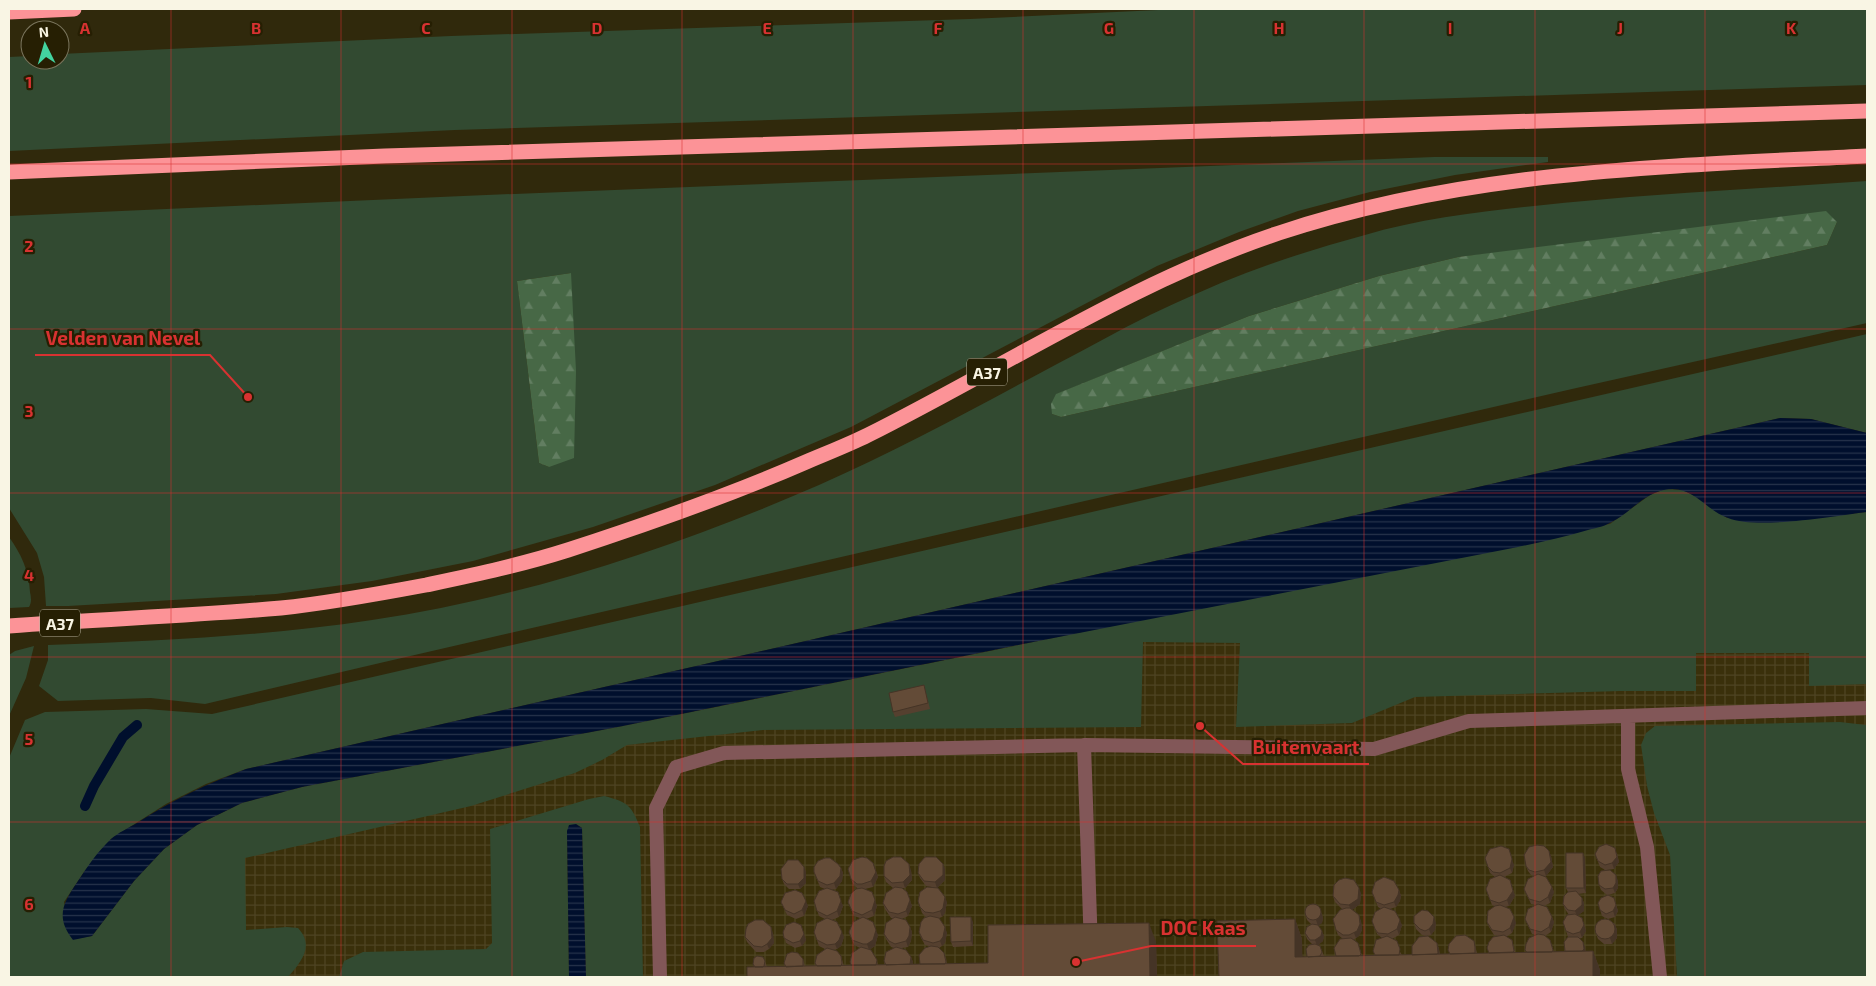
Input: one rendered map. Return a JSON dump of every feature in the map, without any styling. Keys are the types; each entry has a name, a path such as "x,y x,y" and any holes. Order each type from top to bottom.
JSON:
{"highway":[{"path":"9,12 74,9"},
{"path":"9,172 395,156 1867,111"},
{"name":"A37","path":"9,626 287,607 376,594 462,578 563,552 670,516 777,475 862,438 952,392 1082,320 1205,261 1277,234 1346,212 1471,186 1587,172 1867,156"}],"lane":[{"path":"660,977 656,808 676,767 724,753 1084,745 1374,749 1469,721 1867,708"},
{"path":"1628,716 1628,769 1647,847 1660,977"},
{"path":"1084,745 1092,977"}],"shaded area":[{"path":"1867,464 1867,977 68,977 248,791"}],"green space":[{"path":"1179,9 1867,9 1867,85 455,130 9,151 9,57 20,56 20,70 70,70 70,54 451,36 970,19"},
{"path":"1434,157 1548,157 1548,162 1455,175 1370,192 1298,211 1239,232 1157,266 851,427 715,485 593,527 473,561 372,581 276,594 46,606 44,577 37,553 9,508 9,216","holes":["571,273 549,467 539,463 517,281"]},
{"path":"1867,181 1867,323 1572,389 205,704 151,698 58,701 39,686 48,660 48,645 170,640 251,634 372,620 486,598 543,584 656,549 766,507 879,457 1138,321 1198,293 1275,262 1385,229 1427,220 1513,208 1617,198","holes":["1837,222 1827,245 1061,417 1052,414 1057,394 1249,316 1379,276 1458,257"]},
{"path":"1826,211 1837,222 1827,245 1061,417 1052,414 1051,404 1056,394 1249,316 1379,276 1458,257"},
{"path":"571,273 576,371 574,458 549,467 539,463 517,281"},
{"path":"1867,334 1867,433 1811,419 1780,418 246,769 206,784 166,804 111,839 84,872 64,902 73,939 92,936 134,881 164,849 197,825 242,803 302,787 623,726 1610,524 1650,495 1665,489 1683,490 1697,497 1727,518 1807,519 1867,512 1867,684 1809,686 1809,653 1696,653 1696,691 1621,691 1415,697 1352,723 1236,727 1240,643 1143,642 1141,727 763,730 627,745 575,773 471,806 245,858 246,930 287,927 298,928 303,935 306,947 304,954 288,977 9,977 9,758 25,720 45,712 146,709 212,714"},
{"path":"9,537 21,556 26,569 31,598 29,607 9,608"},
{"path":"34,646 26,678 9,716 9,655 15,651"},
{"path":"1840,722 1866,725 1867,727 1867,977 1677,977 1670,855 1654,813 1647,786 1641,745 1646,733 1655,726"},
{"path":"604,796 618,800 628,806 640,827 643,977 586,977 582,828 576,824 567,831 569,977 339,977 344,961 363,952 486,949 492,943 490,829"}],"water":[{"path":"1780,418 1811,419 1867,433 1867,512 1796,521 1758,523 1728,518 1683,491 1674,489 1664,490 1649,496 1607,524 1535,543 1023,644 623,726 302,787 242,803 197,825 164,849 134,881 92,936 73,940 64,924 63,910 68,896 93,859 111,839 163,807 246,769"},
{"path":"576,824 582,828 586,977 569,977 567,831 569,825"}],"building":[{"path":"924,685 928,703 893,712 889,693"},
{"path":"1606,844 1615,848 1617,857 1612,863 1605,865 1598,861 1595,854 1599,847"},
{"path":"1501,846 1509,849 1512,859 1510,868 1500,873 1493,872 1488,867 1485,858 1490,849"},
{"path":"1544,846 1549,851 1551,862 1544,870 1535,872 1529,870 1526,866 1524,855 1529,847"},
{"path":"1566,853 1583,853 1584,888 1566,888"},
{"path":"862,857 867,858 873,863 876,872 871,881 857,884 851,879 848,869 853,860"},
{"path":"893,857 901,857 909,864 910,875 903,882 892,883 884,876 886,861"},
{"path":"925,857 936,857 943,864 943,875 935,882 924,881 918,873 919,864"},
{"path":"830,858 841,868 840,876 834,883 827,885 818,881 814,872 814,867 818,861"},
{"path":"788,860 798,860 804,867 804,878 798,884 787,884 782,879 781,869"},
{"path":"1610,870 1616,875 1616,883 1613,888 1605,889 1599,885 1598,876 1601,871"},
{"path":"1538,874 1546,877 1552,887 1548,897 1540,902 1529,899 1524,889 1528,879"},
{"path":"1500,875 1510,880 1513,891 1507,900 1499,903 1490,900 1486,889 1490,879"},
{"path":"1384,877 1394,881 1399,890 1394,902 1384,905 1376,902 1372,892 1375,882"},
{"path":"1345,878 1354,880 1359,888 1358,899 1349,905 1340,904 1333,896 1334,885 1339,880"},
{"path":"895,887 902,888 907,892 910,900 906,911 898,914 889,912 883,903 886,893"},
{"path":"927,887 938,888 945,897 943,908 940,911 933,913 925,912 920,907 918,901 920,892"},
{"path":"827,888 838,892 841,901 837,911 827,916 817,911 814,901 819,891"},
{"path":"862,888 872,892 875,900 872,910 862,915 852,911 848,902 851,894 856,889"},
{"path":"795,890 802,893 806,901 802,910 794,914 785,910 781,902 785,893"},
{"path":"1576,891 1582,898 1582,905 1575,911 1568,910 1563,904 1564,896 1568,892"},
{"path":"1608,895 1614,898 1616,905 1613,911 1606,914 1600,910 1598,903 1601,898"},
{"path":"1313,904 1319,906 1321,912 1319,918 1313,920 1307,918 1305,912 1307,906"},
{"path":"1538,904 1547,907 1552,917 1549,927 1541,932 1530,929 1525,919 1528,909"},
{"path":"1500,905 1510,909 1514,917 1510,928 1503,932 1492,930 1487,922 1488,911"},
{"path":"1384,907 1395,911 1400,920 1397,929 1388,934 1378,933 1372,921 1375,912"},
{"path":"1350,908 1359,915 1360,924 1357,931 1349,935 1343,935 1336,930 1333,919 1340,910"},
{"path":"1422,910 1428,911 1434,917 1433,924 1425,931 1414,923 1414,916"},
{"path":"1575,914 1582,918 1584,925 1580,932 1573,934 1566,931 1563,922 1567,915"},
{"path":"930,916 939,918 945,927 940,941 933,943 923,940 919,932 921,922 924,918"},
{"path":"863,917 873,922 876,930 873,940 867,944 852,940 849,932 853,922"},
{"path":"895,917 906,920 910,927 909,936 906,941 895,944 889,941 884,934 886,923"},
{"path":"950,917 971,917 971,941 951,942"},
{"path":"827,918 837,922 842,932 835,944 827,945 817,940 814,932 817,923"},
{"path":"1295,919 1295,957 1593,951 1593,977 1219,977 1217,921"},
{"path":"1605,919 1612,922 1615,929 1612,936 1605,939 1598,936 1595,929 1598,922"},
{"path":"755,920 763,920 771,927 772,938 762,947 754,946 745,937 748,924"},
{"path":"794,922 801,925 804,934 800,941 793,943 784,938 783,932 786,925"},
{"path":"1149,923 1150,977 747,977 747,967 988,963 988,925"},
{"path":"1312,924 1318,925 1322,931 1321,936 1315,940 1310,940 1305,933 1307,927"},
{"path":"1538,934 1544,935 1550,940 1552,952 1527,952 1525,950 1529,938"},
{"path":"1465,935 1474,941 1475,953 1450,954 1448,950 1449,944 1456,936"},
{"path":"1504,935 1512,940 1514,951 1489,953 1487,948 1493,937"},
{"path":"1387,936 1397,941 1400,949 1399,955 1375,955 1373,951 1376,940"},
{"path":"1428,936 1437,943 1438,953 1412,955 1412,946 1419,937"},
{"path":"1568,937 1578,937 1583,942 1584,949 1582,951 1565,951 1564,942"},
{"path":"1351,938 1358,943 1361,954 1359,956 1336,956 1334,948 1340,939"},
{"path":"1315,944 1320,946 1322,952 1320,956 1308,957 1306,949 1309,945"},
{"path":"931,946 938,947 944,953 945,964 920,964 919,955 925,948"},
{"path":"861,947 871,950 877,960 876,965 851,965 852,953"},
{"path":"896,947 906,950 911,957 910,964 886,965 884,961 886,952"},
{"path":"827,948 837,951 841,956 841,966 817,966 815,963 817,955"},
{"path":"792,952 798,953 803,959 803,966 786,967 784,963 787,954"},
{"path":"757,956 763,957 765,961 763,967 755,967 753,964 754,958"}],"waterway":[{"path":"85,806 94,786 123,737 137,725"}],"place":[{"name":"Velden van Nevel","path":"248,397"},
{"name":"Buitenvaart","path":"1200,726"},
{"name":"DOC Kaas","path":"1076,962"}]}
